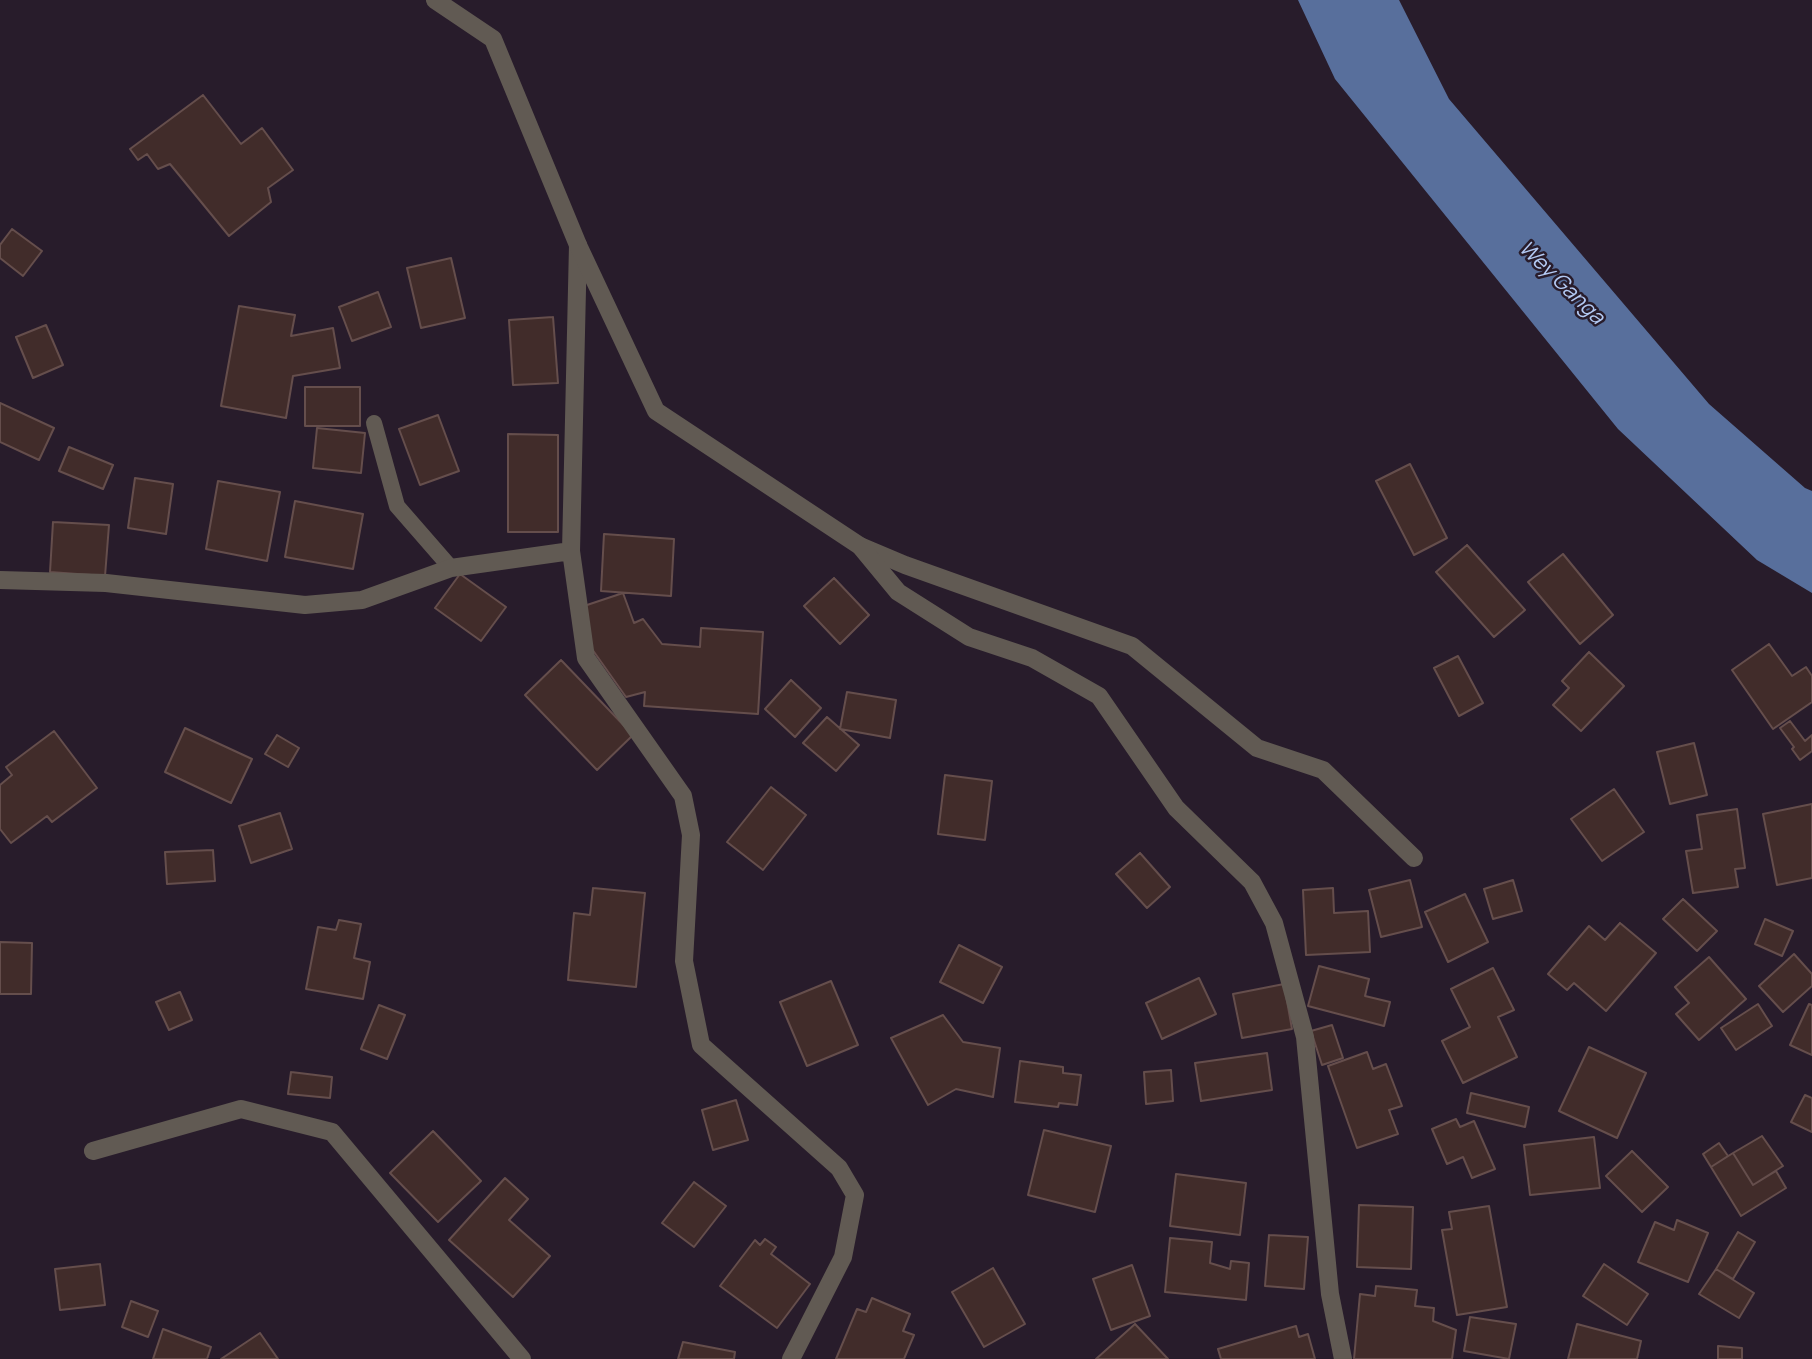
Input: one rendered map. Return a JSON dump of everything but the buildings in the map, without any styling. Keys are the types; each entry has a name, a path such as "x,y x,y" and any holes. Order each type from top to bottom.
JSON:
{"street":[{"path":"435,0 493,39 578,245 656,411 860,546 905,565 1132,646 1257,748 1323,770 1414,858"},
{"path":"578,245 571,551 586,658 683,796 691,835 684,961 701,1045 839,1168 855,1195 843,1257 791,1359"},
{"path":"860,546 898,592 910,600 969,637 1032,658 1099,696 1175,808 1252,882 1274,923 1306,1037 1330,1294 1343,1359"},
{"path":"0,580 106,583 305,605 362,600 451,568 571,551"},
{"path":"93,1151 241,1109 332,1132 522,1359"}],"lane":[{"path":"374,423 397,506 451,568"}],"water":[{"name":"Wey Ganga","path":"1298,0 1399,0 1449,99 1709,404 1805,488 1812,491 1812,593 1757,560 1618,429 1335,79"}]}
